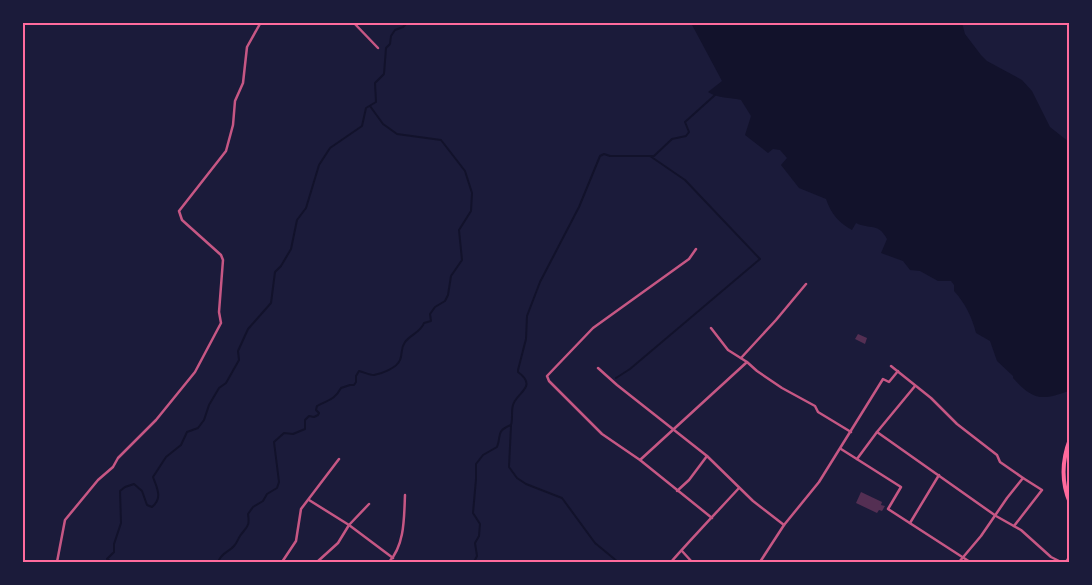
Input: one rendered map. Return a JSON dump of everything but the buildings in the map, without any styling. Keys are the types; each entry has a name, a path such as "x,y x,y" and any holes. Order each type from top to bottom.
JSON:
{"main road":[{"path":"1070,439 1063,462 1064,478 1070,503"}],"street":[{"path":"56,562 65,520 98,480 113,467 118,458 156,420 195,372 221,323 219,312 223,260 221,255 182,220 178,211 226,151 234,125 235,101 243,83 248,47 261,22"},
{"path":"353,22 378,48"},
{"path":"696,249 689,259 593,328 547,376 549,381 602,434 640,460 712,518"},
{"path":"741,358 806,284"},
{"path":"711,328 728,350 782,388 815,406 818,412 851,432"},
{"path":"640,460 747,362"},
{"path":"892,366 931,398 958,424 997,455 1000,462 1042,490 1014,526"},
{"path":"598,368 707,456 738,488 784,525"},
{"path":"760,562 784,525 819,482 883,379 889,382 898,371"},
{"path":"857,460 915,386"},
{"path":"878,432 996,516 1021,530 1051,557 1061,562"},
{"path":"840,449 901,488 888,509 970,562"},
{"path":"678,491 707,456"},
{"path":"282,562 296,540 301,509 339,458"},
{"path":"910,523 938,475"},
{"path":"959,562 981,536 1023,478"},
{"path":"671,562 696,532 712,518 738,488"},
{"path":"389,562 398,552 404,525 405,495"},
{"path":"309,500 349,525 393,558"},
{"path":"317,562 338,543 349,525 368,504"},
{"path":"681,550 692,562"},
{"path":"1066,562 1070,556"}],"shaded area":[{"path":"691,23 962,23 965,34 987,61 1022,80 1032,91 1050,127 1069,142 1069,391 1044,397 1026,391 997,361 990,341 976,333 968,310 954,291 954,285 951,281 938,281 920,271 910,270 903,261 881,253 887,239 880,230 856,223 852,230 836,218 826,199 799,188 781,165 787,158 780,150 773,149 768,153 745,135 751,116 741,100 720,97 708,92 722,81"}],"waterway":[{"path":"112,562 107,559 114,552 114,544 121,523 120,491 134,484 142,491 147,505 152,507 155,504 158,493 153,477 166,457 181,445 187,432 198,428 204,420 209,405 219,388 226,383 239,360 238,351 248,329 271,303 275,272 291,249 297,220 306,208 319,165 330,148 362,126 366,108 376,102 375,83 384,74 386,48 390,44 391,36 395,30 403,27 408,22"},
{"path":"474,562 477,556 475,543 479,536 480,524 473,513 476,464 483,455 497,447 501,432 511,425 513,405 526,386 524,377 518,370 526,339 527,316 540,282 579,207 600,156 604,154 610,156 654,156 672,139 686,136 689,132 685,122 715,95"},
{"path":"222,562 219,560 221,557 235,545 247,526 249,522 248,514 253,507 263,501 267,494 277,488 279,482 274,442 284,433 293,434 305,429 305,420 309,416 314,417 318,415 317,406 333,398 341,388 354,385 359,371 374,375 396,366 400,360 405,342 424,323 431,321 430,314 435,307 445,301 448,295 451,276 462,260 459,230 471,211 472,193 465,171 441,140 397,134 383,124 370,106"},
{"path":"616,378 630,369 760,259 685,180 650,156"},
{"path":"511,426 509,467 517,478 526,484 562,498 595,543 618,562"}]}
